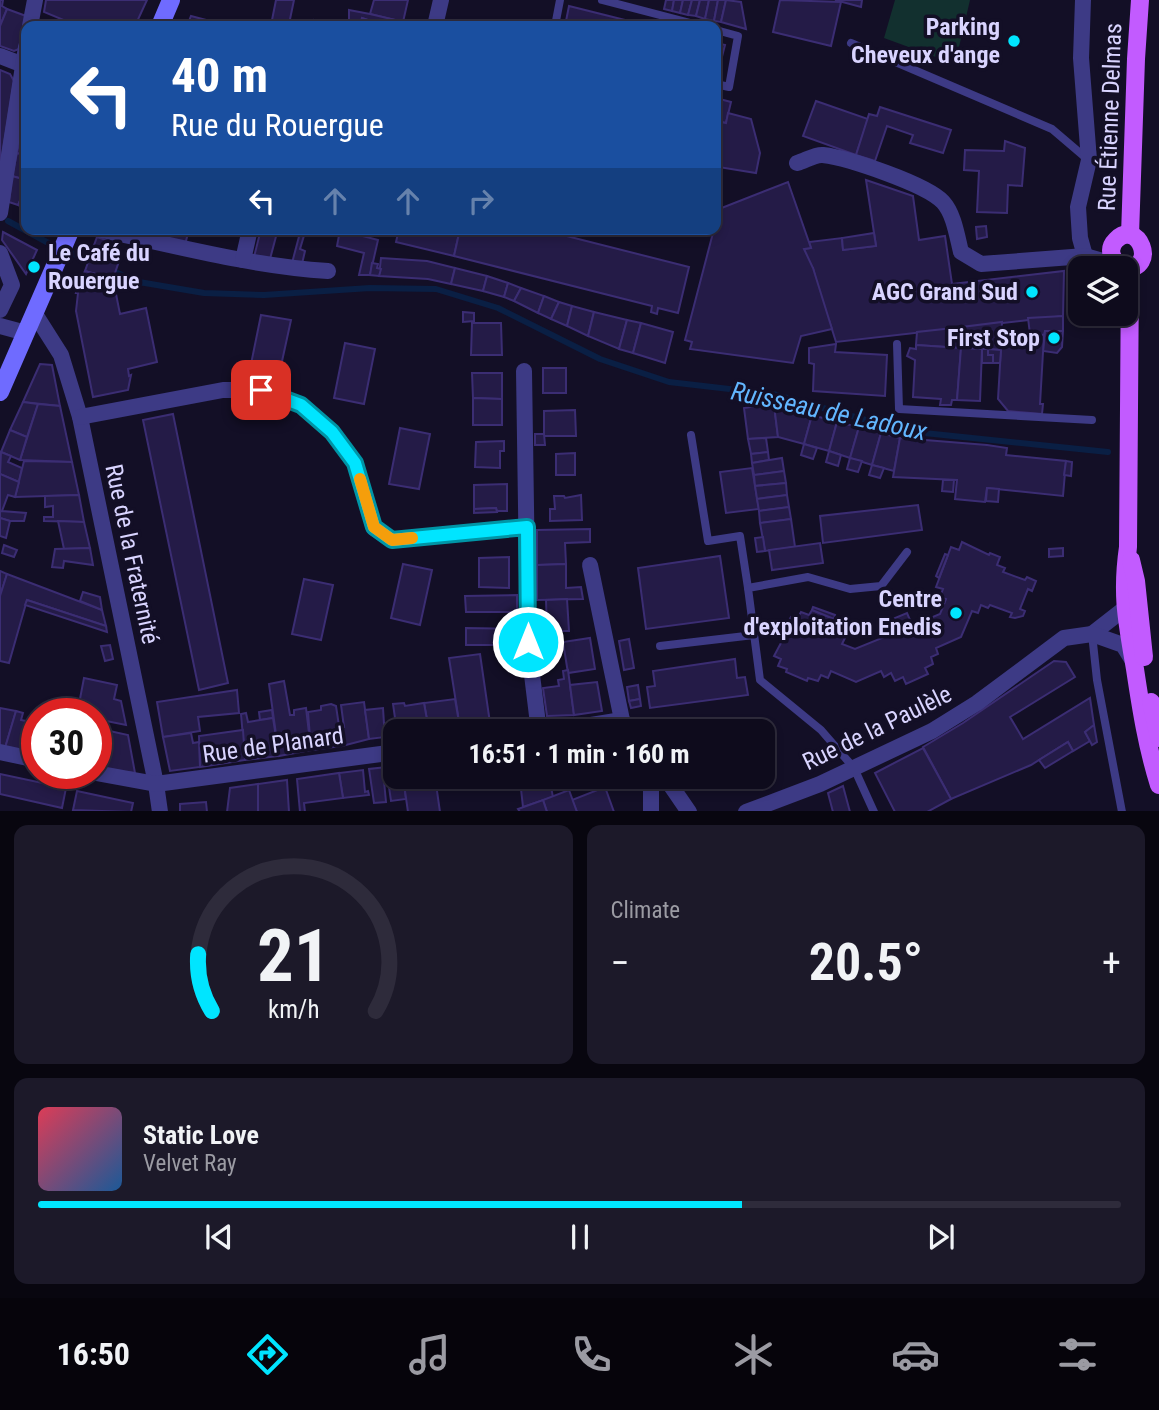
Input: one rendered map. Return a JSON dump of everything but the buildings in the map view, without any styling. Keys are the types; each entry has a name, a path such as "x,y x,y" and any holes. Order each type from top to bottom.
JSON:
{"main road":[{"path":"162,21 171,0"},
{"name":"Rue Étienne Delmas","path":"1130,235 1140,0"},
{"path":"0,392 68,235"},
{"name":"Rue Étienne Delmas","path":"1112,256 1112,245 1120,237 1130,235 1143,244 1145,254 1138,264"},
{"name":"Rue Étienne Delmas","path":"1126,326 1129,442 1128,547 1124,609 1144,730 1159,785"},
{"name":"Rue Étienne Delmas","path":"1128,547 1136,581 1146,676 1159,738"}],"street":[{"path":"31,21 35,0"},
{"path":"436,21 441,0"},
{"path":"1083,0 1081,58 1089,160 1078,208 1080,238 1085,256 1094,250 1112,245"},
{"path":"0,56 21,64"},
{"path":"0,212 21,89"},
{"path":"797,163 820,155 904,179 932,193 944,203 951,214 961,252 981,264 1068,257"},
{"path":"125,235 243,260 296,269 328,271"},
{"path":"243,260 249,235"},
{"path":"0,253 12,285 0,310"},
{"name":"Rue de la Fraternité","path":"35,314 61,355 80,417 160,811"},
{"path":"0,326 26,333"},
{"path":"524,372 528,642 537,719"},
{"path":"80,417 223,390 261,390 301,405 332,432 355,463 374,527 392,540 527,527"},
{"path":"590,565 624,719"},
{"name":"Rue de la Paulèle","path":"746,811 820,784 932,731 977,703 1064,638 1093,634 1124,609"},
{"path":"1093,634 1123,645 1133,661"},
{"path":"0,752 21,757"},
{"name":"Rue de Planard","path":"112,776 156,784 383,754"},
{"path":"651,789 651,811"},
{"path":"674,789 690,811"}],"lane":[{"path":"556,21 560,0"},
{"path":"602,0 683,21"},
{"path":"721,31 738,36 729,87 721,85"},
{"path":"851,43 1052,130 1089,160"},
{"path":"897,344 899,409 1092,420"},
{"path":"691,435 708,541 740,536 760,680 821,730 854,768 874,811"},
{"path":"748,588 808,577 850,589 881,586 907,552"},
{"path":"1093,634 1097,680 1122,811"},
{"path":"660,646 754,635"}],"green space":[{"path":"895,0 970,0 955,64 884,38"}],"waterway":[{"path":"8,221 21,228"},
{"path":"34,235 54,246"},
{"name":"Ruisseau de Ladoux","path":"71,253 95,263"},
{"name":"Ruisseau de Ladoux","path":"108,269 139,282 204,293 264,295 370,288 436,289 498,308 600,359 669,382 773,394 905,431 1108,452"}],"slow traffic":[{"path":"360,479 374,527 392,540 412,538"}],"place":[{"name":"Parking Cheveux d'ange","path":"1014,41"},
{"name":"Le Café du Rouergue","path":"34,267"},
{"name":"AGC Grand Sud","path":"1032,292"},
{"name":"First Stop","path":"1054,338"},
{"name":"Centre d'exploitation Enedis","path":"956,613"}],"route":[{"path":"261,390 301,405 332,432 355,463 374,527 392,540 527,527 528,642"}]}
